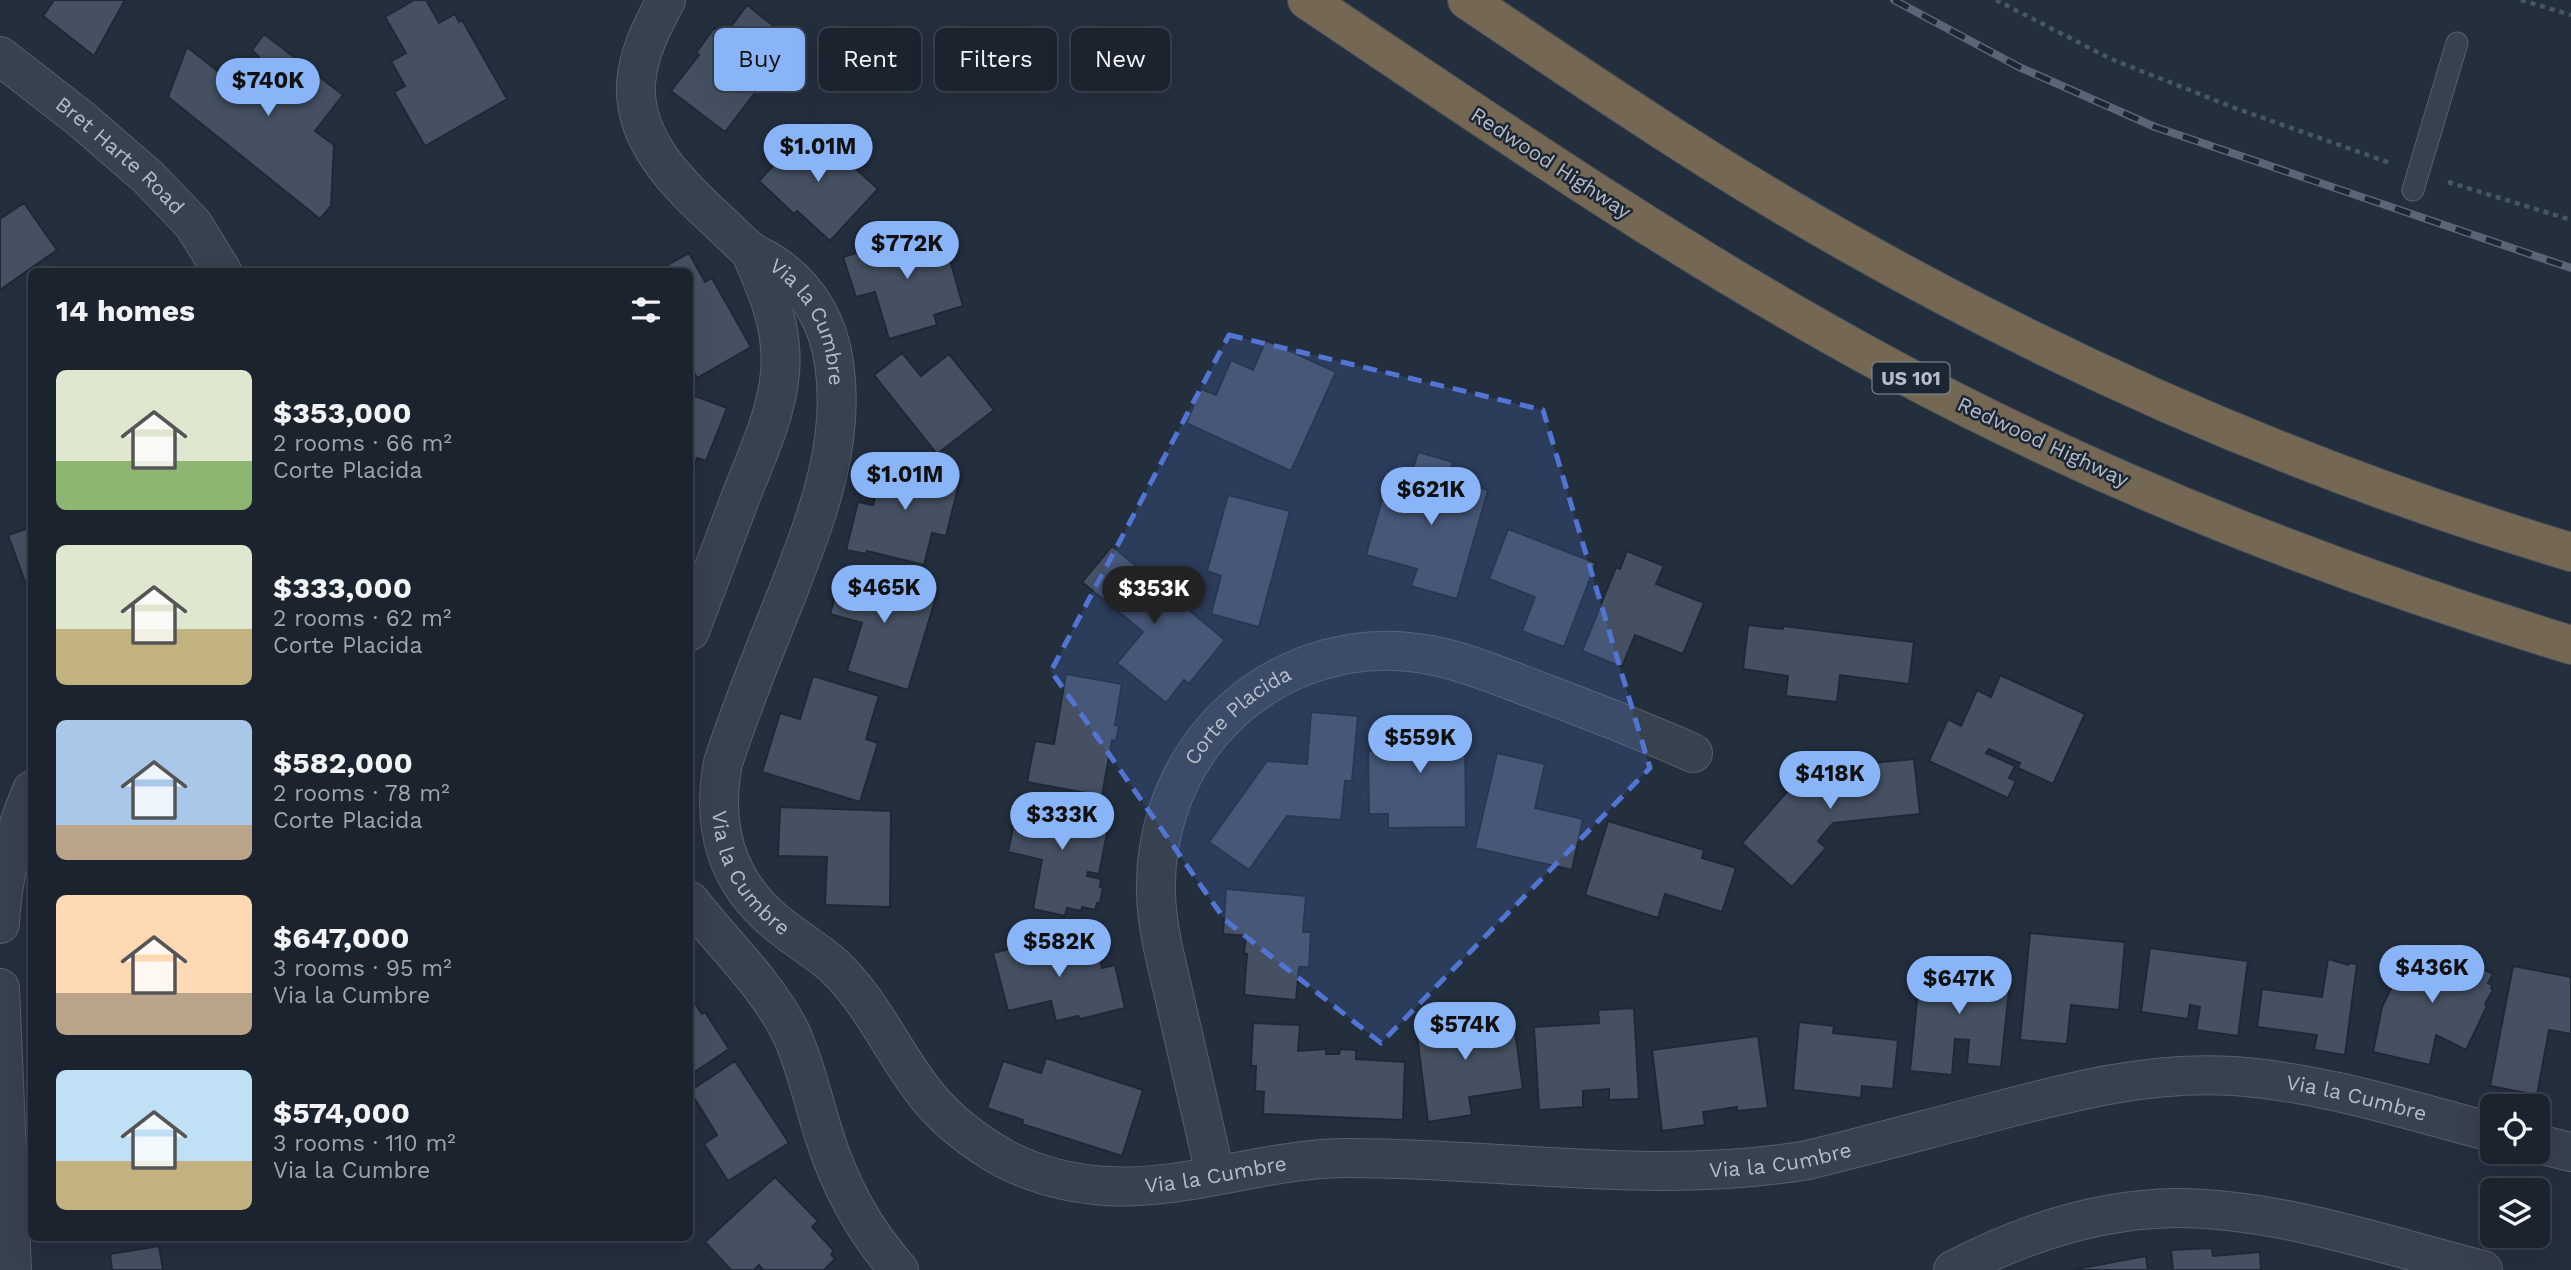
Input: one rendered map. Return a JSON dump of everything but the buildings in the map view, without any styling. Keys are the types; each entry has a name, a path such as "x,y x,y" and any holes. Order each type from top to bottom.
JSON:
{"highway":[{"name":"Redwood Highway","path":"1307,0 1668,239 1817,327 1956,401 2201,515 2360,576 2571,645"},
{"path":"1467,0 1763,194 1871,256 1999,324 2151,397 2229,430 2387,491 2571,552"}],"street":[{"name":"Via la Cumbre","path":"666,0 641,54 636,86 640,118 653,149 703,207 750,251 783,271 812,302 829,340 834,360 837,402 835,444 824,488 797,568 730,741 719,782 720,821 729,861 748,896 762,910 829,961 853,985 875,1013 928,1097 983,1146 1029,1170 1053,1178 1105,1186 1156,1184 1299,1161 1351,1157 1647,1171 1742,1169 1819,1157 2096,1085 2178,1076 2232,1076 2289,1083 2480,1129"},
{"name":"Bret Harte Road","path":"0,56 81,119 148,177 193,224 220,268"},
{"name":"Via la Cumbre","path":"693,623 762,442 778,386 781,348 778,332 750,251"},
{"name":"Corte Placida","path":"1215,1174 1166,960 1156,895 1157,860 1163,826 1174,796 1188,766 1226,715 1249,696 1304,666 1334,656 1364,651 1398,651 1430,655 1464,664 1606,716 1693,753"},
{"path":"0,924 1,900 14,840 28,801"},
{"path":"693,905 766,992 791,1035 842,1183 866,1226 900,1270"},
{"path":"724,942 762,910"},
{"path":"0,988 12,1270"},
{"path":"2550,1146 2571,1152"},
{"path":"1953,1270 2008,1244 2061,1225 2119,1213 2174,1208 2283,1220 2483,1270"}],"lane":[{"path":"2416,181 2457,43"}],"path":[{"path":"1996,0 2124,64 2416,181 2571,220"},
{"path":"2521,0 2571,15"}],"highlighted area":[{"path":"1229,335 1543,410 1650,768 1381,1043 1225,920 1051,671"}],"railway":[{"path":"1894,0 2019,67 2155,127 2571,268"}]}
